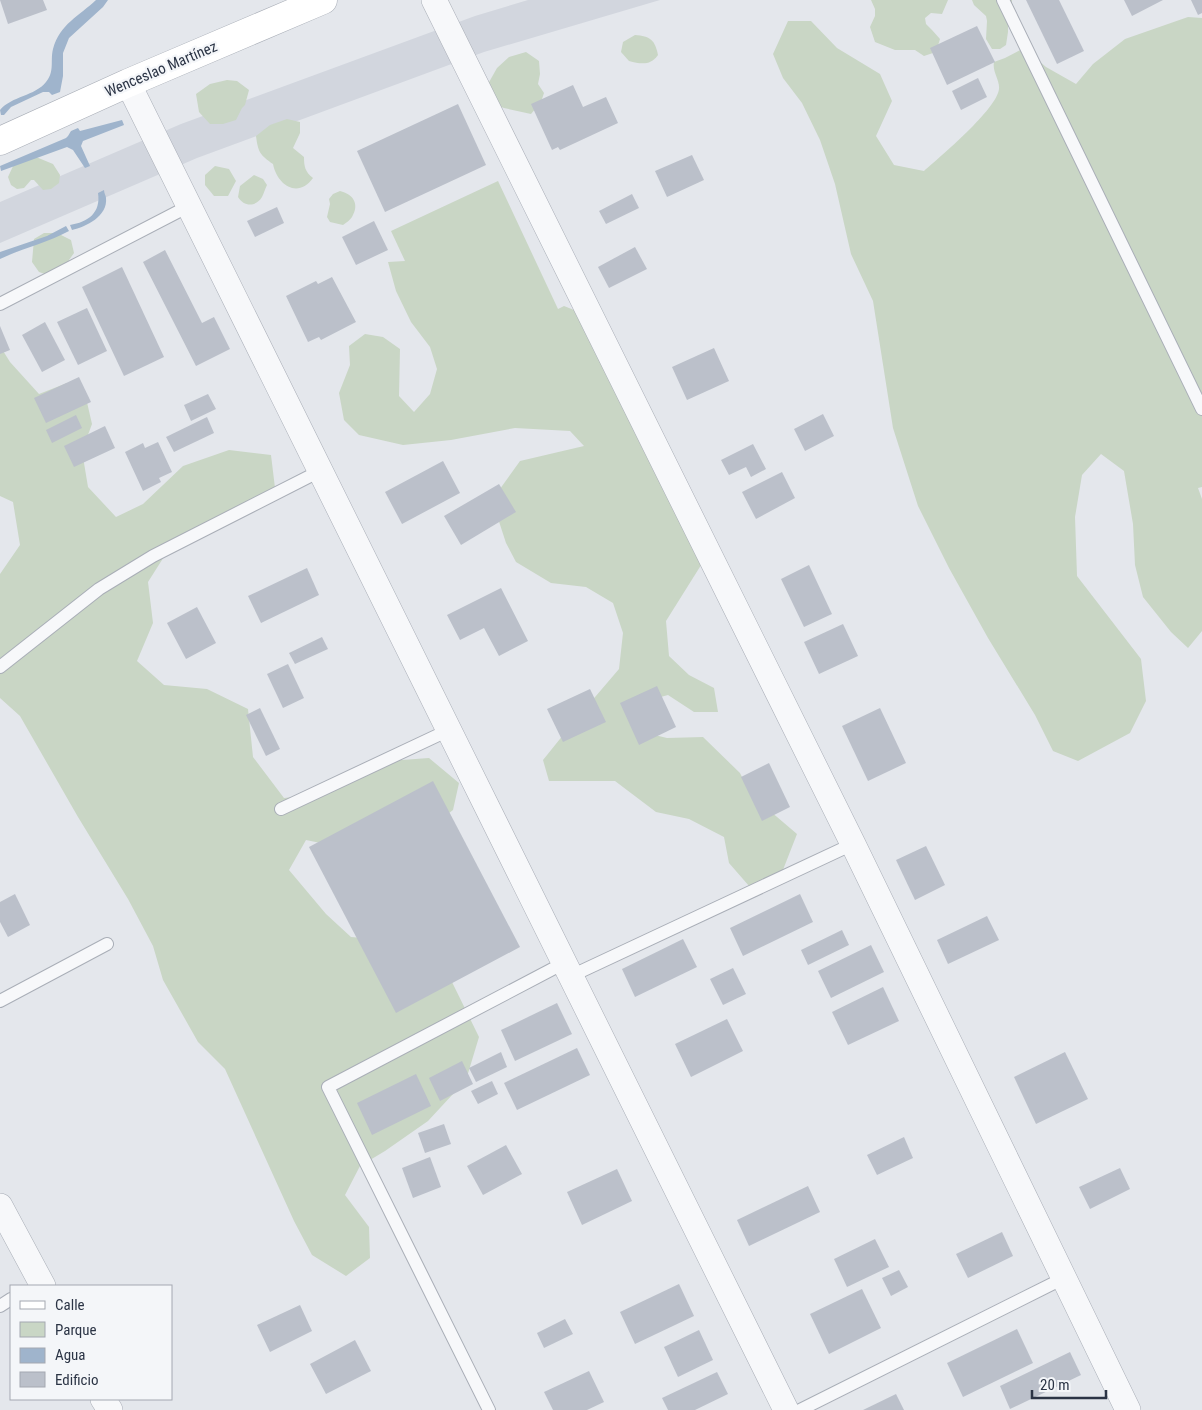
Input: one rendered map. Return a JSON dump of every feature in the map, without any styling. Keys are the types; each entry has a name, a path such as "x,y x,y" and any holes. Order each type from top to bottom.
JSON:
{"main road":[{"name":"Wenceslao Martínez","path":"0,141 128,83 323,0"}],"street":[{"path":"434,0 853,844 1128,1410"},
{"path":"128,83 786,1410"},
{"path":"0,1206 39,1285"}],"lane":[{"path":"1004,0 1202,409"},
{"path":"0,304 189,206"},
{"path":"0,667 99,589 153,556 320,471"},
{"path":"281,809 449,730"},
{"path":"489,1410 328,1087 567,970 853,844"},
{"path":"0,1001 107,944"},
{"path":"800,1410 1064,1278"}],"shaded area":[{"path":"528,0 660,0 484,52 197,158 0,243 0,202 181,124 475,16"}],"green space":[{"path":"871,0 948,0 942,14 931,13 925,18 926,24 940,39 936,52 924,56 915,50 895,50 875,42 870,27 875,16 875,9"},
{"path":"972,0 1012,0 1006,45 1000,49 992,49 986,39 986,16 974,5"},
{"path":"1188,17 1202,18 1202,487 1198,488 1202,499 1202,631 1188,648 1171,632 1143,597 1135,565 1133,524 1124,471 1101,454 1082,475 1075,517 1077,576 1141,659 1146,701 1130,733 1078,761 1053,751 1035,715 988,638 949,568 918,506 893,428 873,301 851,254 835,184 820,140 802,103 783,78 773,54 788,21 811,21 837,48 880,74 892,101 876,136 894,165 924,171 979,120 996,98 999,86 994,62 1024,48 1046,67 1076,84 1093,64 1125,39"},
{"path":"635,35 644,36 653,42 658,55 655,59 648,63 629,61 621,52 623,42"},
{"path":"526,52 539,61 540,74 538,84 544,93 541,102 531,114 496,105 488,84 497,68 509,57"},
{"path":"227,80 237,81 249,90 245,105 236,120 223,124 210,124 199,112 196,94 210,84"},
{"path":"287,119 300,122 300,133 293,148 304,157 306,169 313,178 301,188 289,187 283,183 273,164 260,153 258,146 256,136 270,125"},
{"path":"36,157 53,164 60,175 59,183 51,189 43,190 34,180 31,180 24,188 17,189 11,185 8,177 14,164"},
{"path":"215,166 229,169 236,181 228,196 214,196 205,185 205,175"},
{"path":"254,175 263,179 267,185 257,203 243,203 238,197 240,186"},
{"path":"498,181 558,309 564,306 599,320 703,562 666,621 669,656 689,675 714,688 718,712 694,712 668,695 646,701 634,730 667,738 703,737 740,773 753,799 797,834 779,880 756,894 729,863 724,837 689,819 656,812 615,781 549,781 543,760 619,669 623,633 613,603 586,587 551,583 516,562 506,543 492,500 520,461 584,446 570,431 515,428 451,440 403,445 359,435 344,420 339,393 350,365 349,346 365,334 383,337 400,349 399,396 414,412 430,394 437,369 430,347 411,322 396,291 388,262 405,261 391,231"},
{"path":"340,191 352,197 355,204 352,217 343,225 330,222 327,217 330,204 329,199 333,194"},
{"path":"44,233 57,233 71,240 74,253 68,264 48,275 39,272 32,262 34,239"},
{"path":"0,346 10,362 39,394 67,383 86,398 92,424 82,451 88,487 116,517 143,504 183,466 229,450 271,455 275,488 174,541 148,582 153,623 137,661 164,685 207,689 248,709 253,757 284,798 323,794 388,761 429,758 459,783 453,810 423,833 364,852 306,840 289,870 326,914 351,937 398,941 451,980 479,1037 466,1080 428,1121 360,1166 345,1195 369,1227 370,1258 346,1276 312,1255 294,1221 225,1069 198,1042 163,980 153,946 128,899 20,716 0,698 0,574 20,545 13,502 0,496"}],"water":[{"path":"96,0 108,0 103,7 69,38 63,53 63,76 60,92 52,95 49,92 43,92 11,107 4,115 1,115 0,110 5,105 36,90 46,82 51,70 53,49 60,33"},
{"path":"122,120 124,125 83,141 81,146 90,166 85,168 73,150 67,147 1,171 0,166 66,138 71,131 78,128 80,131"},
{"path":"104,190 106,204 100,215 84,226 72,230 70,225 82,222 92,215 97,206 98,193"},
{"path":"66,226 69,231 0,259 0,252 47,236"}],"building":[{"path":"0,0 43,0 47,10 8,24"},
{"path":"1026,0 1059,0 1084,51 1057,64"},
{"path":"1124,0 1163,0 1132,16"},
{"path":"1191,0 1202,0 1202,13 1198,15"},
{"path":"977,26 995,62 947,85 930,48"},
{"path":"978,78 987,97 961,110 952,91"},
{"path":"573,85 583,107 606,97 618,123 560,150 558,147 552,150 531,104"},
{"path":"458,104 486,165 385,212 357,151"},
{"path":"692,155 704,180 667,197 655,171"},
{"path":"632,194 639,208 606,224 599,211"},
{"path":"277,207 284,223 255,237 247,221"},
{"path":"374,221 388,250 356,265 342,237"},
{"path":"635,247 647,269 609,288 598,267"},
{"path":"165,250 202,323 214,317 230,349 196,366 143,262"},
{"path":"122,267 164,357 124,376 82,287"},
{"path":"332,277 356,322 321,340 319,337 308,342 286,296 316,281 318,284"},
{"path":"87,308 107,351 78,365 57,322"},
{"path":"45,322 65,360 42,372 22,335"},
{"path":"0,326 10,350 0,354"},
{"path":"714,348 729,381 687,400 672,367"},
{"path":"79,377 91,402 46,423 34,398"},
{"path":"208,394 216,409 191,421 184,405"},
{"path":"823,414 834,436 805,451 794,429"},
{"path":"76,415 82,428 52,443 46,430"},
{"path":"207,417 214,433 174,452 166,437"},
{"path":"105,426 115,448 74,467 64,446"},
{"path":"158,442 172,472 159,478 161,482 143,491 125,452 143,443 145,448"},
{"path":"753,444 766,469 751,477 746,467 729,475 721,460"},
{"path":"443,461 460,493 402,524 385,492"},
{"path":"782,472 795,498 756,519 742,492"},
{"path":"499,484 516,512 461,545 444,516"},
{"path":"809,565 832,614 804,627 781,579"},
{"path":"307,568 319,595 261,623 248,596"},
{"path":"501,588 528,641 499,656 484,628 460,640 447,615"},
{"path":"197,607 216,643 186,659 167,623"},
{"path":"843,624 858,656 819,674 804,642"},
{"path":"322,637 328,649 295,664 289,653"},
{"path":"288,664 304,698 283,708 267,674"},
{"path":"657,686 676,727 639,745 620,703"},
{"path":"590,689 606,722 563,742 547,709"},
{"path":"260,708 280,749 266,756 246,715"},
{"path":"880,708 906,763 868,781 842,726"},
{"path":"769,763 790,807 762,821 741,777"},
{"path":"433,781 520,947 396,1013 309,847"},
{"path":"926,846 945,885 915,900 896,860"},
{"path":"15,894 30,925 8,937 0,922 0,902"},
{"path":"800,894 813,922 743,956 730,928"},
{"path":"987,916 999,940 948,964 937,940"},
{"path":"842,930 849,945 808,965 801,950"},
{"path":"683,939 697,967 635,997 622,969"},
{"path":"871,945 884,972 831,998 818,971"},
{"path":"733,968 746,994 723,1005 710,979"},
{"path":"883,987 899,1021 848,1045 832,1012"},
{"path":"557,1003 572,1034 515,1061 501,1030"},
{"path":"727,1019 743,1051 691,1077 675,1044"},
{"path":"577,1048 590,1075 517,1110 504,1083"},
{"path":"501,1052 507,1067 476,1082 469,1068"},
{"path":"1065,1052 1088,1099 1036,1124 1014,1077"},
{"path":"462,1061 473,1084 440,1101 429,1078"},
{"path":"416,1074 431,1106 372,1135 357,1103"},
{"path":"492,1081 498,1094 478,1104 471,1091"},
{"path":"444,1124 451,1144 425,1153 418,1133"},
{"path":"904,1137 913,1158 877,1175 867,1155"},
{"path":"506,1145 522,1174 483,1195 467,1166"},
{"path":"430,1157 441,1187 413,1198 402,1168"},
{"path":"1120,1168 1130,1189 1090,1209 1079,1187"},
{"path":"617,1169 632,1201 582,1225 567,1192"},
{"path":"808,1186 820,1212 749,1246 737,1220"},
{"path":"1002,1232 1013,1256 968,1278 956,1254"},
{"path":"875,1239 889,1267 847,1287 834,1259"},
{"path":"899,1270 908,1287 891,1296 882,1278"},
{"path":"679,1284 694,1316 635,1344 620,1312"},
{"path":"862,1289 881,1328 829,1354 810,1314"},
{"path":"300,1305 312,1331 270,1352 257,1325"},
{"path":"565,1319 573,1334 544,1348 537,1333"},
{"path":"1017,1329 1033,1363 963,1397 947,1363"},
{"path":"699,1330 713,1360 678,1377 664,1347"},
{"path":"355,1340 371,1371 326,1394 310,1364"},
{"path":"1070,1352 1081,1375 1010,1409 1000,1386"},
{"path":"589,1371 604,1402 587,1410 553,1410 544,1392"},
{"path":"717,1372 728,1394 695,1410 668,1410 662,1398"},
{"path":"896,1394 904,1410 863,1410"}]}
